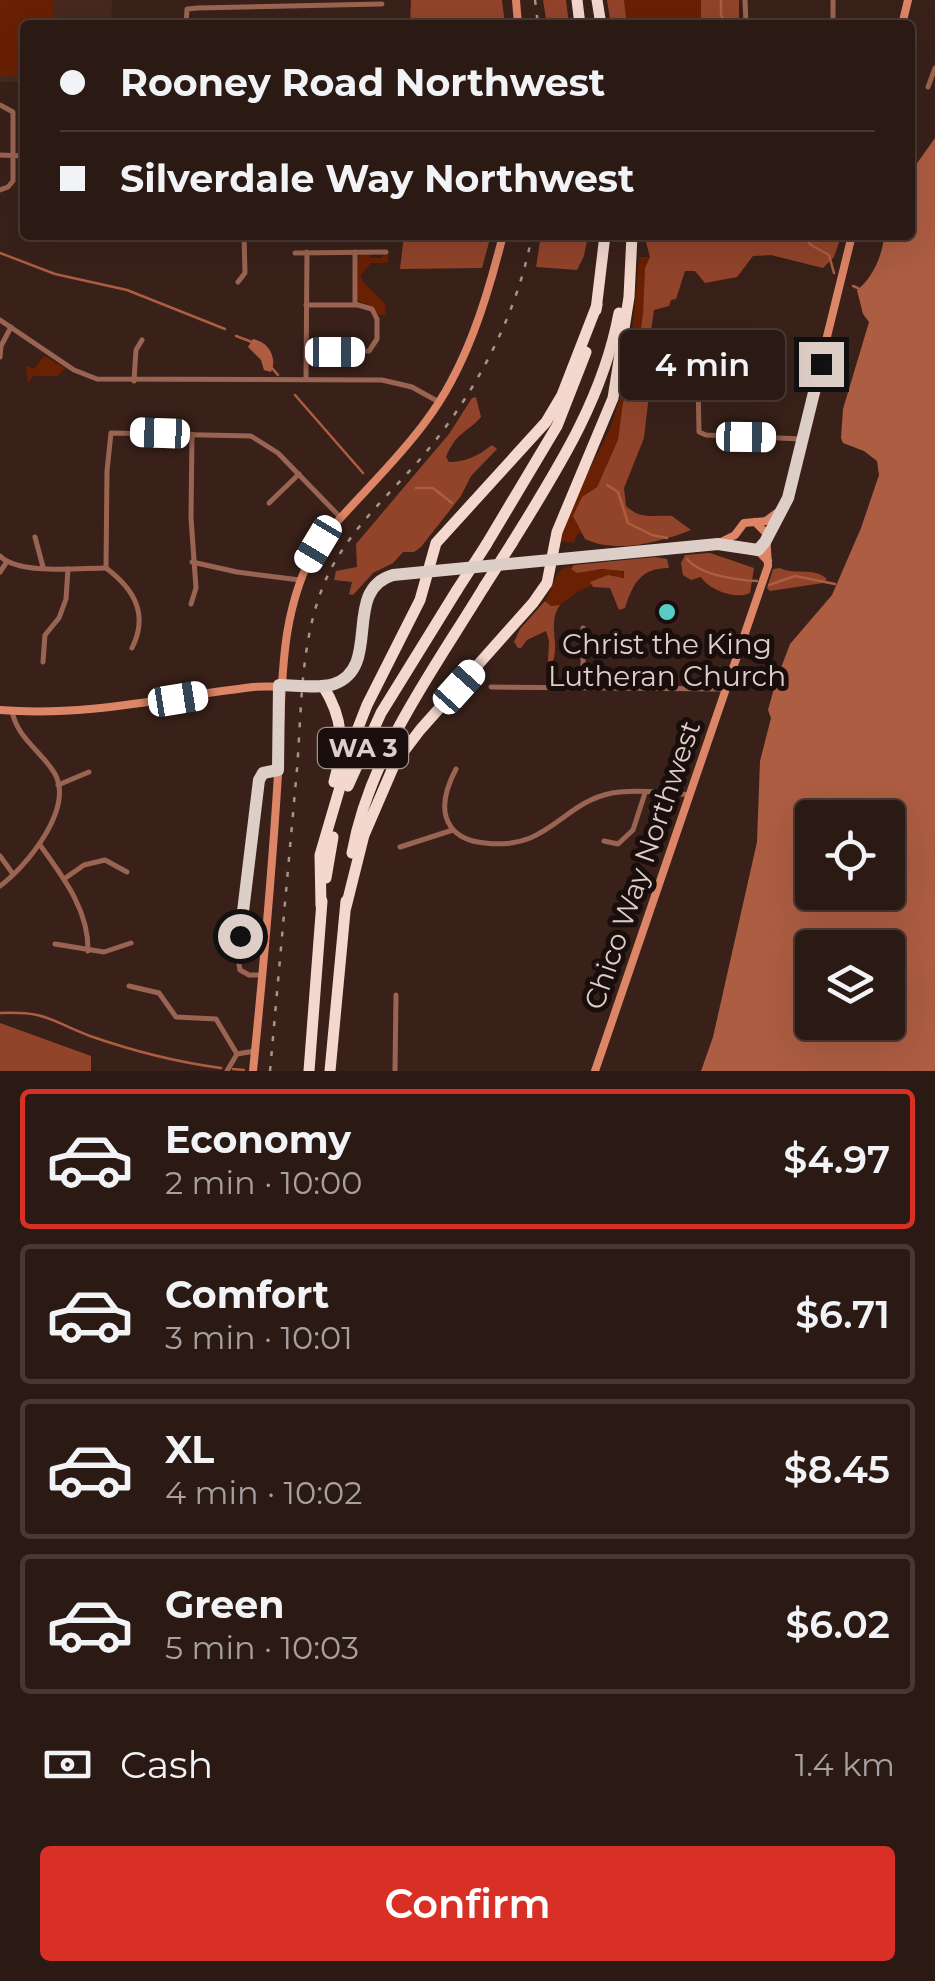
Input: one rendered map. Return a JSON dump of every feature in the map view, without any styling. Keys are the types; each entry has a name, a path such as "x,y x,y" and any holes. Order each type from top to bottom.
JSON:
{"highway":[{"name":"WA 3","path":"309,1071 321,906 338,817 381,713 563,414 598,306 604,240"},
{"name":"WA 3","path":"330,1071 354,846 374,781 398,728 567,454 599,384 620,308 629,240"},
{"path":"346,908 364,835 395,763 547,583 557,532 613,398 629,297 630,240"},
{"path":"320,855 361,719 420,600 440,534 532,440 552,413 598,306"},
{"path":"321,906 320,855 342,739 336,712 323,686"}],"main road":[{"path":"253,1071 278,770 279,685 291,610 300,580 318,544 411,440 455,374 501,240"},
{"path":"748,550 760,548 785,506 851,240"},
{"path":"718,544 746,522 771,519 785,506"},
{"path":"755,522 762,526 766,538"},
{"path":"739,528 737,540 748,550"},
{"name":"Chico Way Northwest","path":"595,1071 768,561 766,538"},
{"path":"0,710 109,709 279,685 323,686 342,680 355,667 372,587 388,576 718,544 762,553 768,561"}],"street":[{"path":"186,20 187,9 198,8 382,4"},
{"path":"928,87 935,68"},
{"path":"0,105 12,112 14,156 13,181 0,190"},
{"path":"0,156 20,156"},
{"path":"238,282 246,273 244,240"},
{"path":"296,252 386,252"},
{"path":"306,380 307,252"},
{"path":"355,252 355,305"},
{"path":"306,306 369,307 376,314 377,339 371,349 306,352"},
{"path":"0,320 88,376 134,380 390,381 412,387 439,402"},
{"path":"0,357 0,346 11,327"},
{"path":"134,380 136,350 142,340"},
{"path":"698,380 699,432 802,440"},
{"path":"106,568 111,433 251,436 269,445 340,517"},
{"path":"191,604 196,588 192,562 192,434"},
{"path":"270,502 299,474"},
{"path":"35,537 44,567"},
{"path":"0,556 6,563 106,568 138,602 139,633 132,648"},
{"path":"192,562 300,580"},
{"path":"0,572 6,563"},
{"path":"43,662 45,635 59,618 66,598 68,569"},
{"path":"583,686 584,628"},
{"path":"492,687 726,689"},
{"path":"0,886 40,845 57,803 58,785 52,770 26,743 12,711"},
{"path":"456,769 446,794 445,810 453,830 477,842 510,844 546,833 584,804 601,797 645,792 690,795"},
{"path":"262,974 249,975 240,970 238,954 259,780 263,773 278,770"},
{"path":"58,785 88,772"},
{"path":"604,841 618,844 633,830 645,792"},
{"path":"400,847 453,830"},
{"path":"40,845 64,879 86,924 88,951"},
{"path":"0,856 13,874"},
{"path":"64,879 76,868 105,860 127,872"},
{"path":"55,944 112,951 131,943"},
{"path":"129,986 159,993 176,1017 216,1019 237,1054"},
{"path":"396,995 396,1071"},
{"path":"237,1054 255,1051"},
{"path":"227,1071 237,1054"}],"shaded area":[{"path":"0,0 112,0 111,20 20,20 20,82 0,82"},
{"path":"0,0 54,0 54,20 20,20 20,76 0,76"},
{"path":"411,0 502,0 504,20 410,20"},
{"path":"543,0 566,0 568,20 546,20"},
{"path":"607,0 624,0 626,20 610,20"},
{"path":"624,0 701,0 701,20 626,20"},
{"path":"701,0 739,0 739,20 701,20"},
{"path":"935,138 935,1071 701,1071 713,1037 757,842 760,761 776,681 790,644 832,595 879,475 877,461 843,443 841,438 843,409 869,322 857,290 876,266 883,240 915,240 915,166"},
{"path":"403,240 490,240 482,268 400,269"},
{"path":"540,240 587,240 577,270 536,267"},
{"path":"645,240 840,240 834,257 823,268 771,255 753,256 737,277 705,283 695,271 685,271 676,299 669,306 654,310 644,379 650,386 644,438 624,488 626,506 642,515 672,516 691,530 652,542 611,546 585,539 573,516 582,497 597,487 618,440 623,402 633,384 645,268 650,257"},
{"path":"362,254 382,258 388,254 388,263 371,263 361,275 385,304 386,315 379,315 372,306 358,301 358,258"},
{"path":"639,257 650,257 645,268 633,384 623,402 618,440 576,523 582,532 574,543 561,541 567,515 608,433 619,400 631,339"},
{"path":"253,339 270,351 271,372 264,370 261,360 248,347"},
{"path":"44,356 65,368 58,376 33,376 28,383 26,366 34,369"},
{"path":"476,397 481,417 458,438 446,457 449,462 461,461 492,445 497,449 471,476 461,496 421,547 403,552 393,563 373,573 353,595 349,594 352,582 334,580 336,571 357,567 356,544"},
{"path":"710,553 754,568 750,593 730,594 710,586 701,577 691,580 683,575 681,563 685,555"},
{"path":"667,559 669,568 645,574 635,584 625,608 619,610 610,588 593,587 590,582 608,575 624,578 624,571 577,573 571,569 574,565"},
{"path":"574,565 584,570 620,569 626,576 612,575 560,605 551,606 545,601 555,578"},
{"path":"773,569 815,573 827,579 823,583 770,591 767,588"},
{"path":"545,601 551,606 560,605 554,620 555,651 551,665 546,631 527,640 521,648 514,642 520,629"},
{"path":"0,1023 91,1056 91,1071 0,1071"}],"waterway":[{"path":"721,0 723,20"},
{"path":"807,240 829,255 834,273"},
{"path":"0,253 55,274 127,290 225,329"},
{"path":"853,286 858,288"},
{"path":"236,336 252,342"},
{"path":"272,368 278,375"},
{"path":"295,395 363,473"},
{"path":"607,485 618,492 628,523 667,538"},
{"path":"416,488 433,488 452,503"},
{"path":"687,559 709,573 757,581"},
{"path":"769,585 795,576 835,584"},
{"path":"0,1013 39,1015 122,1046 221,1068"},
{"path":"233,1069 244,1070"}],"railway":[{"path":"535,0 537,20"},
{"path":"270,1071 304,670 319,598 347,542 422,457 476,380 505,324 531,240"}],"place":[{"name":"Christ the King Lutheran Church","path":"667,612"}],"route":[{"path":"240,936 259,780 263,773 278,770 279,685 328,686 350,674 358,657 367,598 375,584 393,575 718,544 758,550 788,498 821,364"}]}
